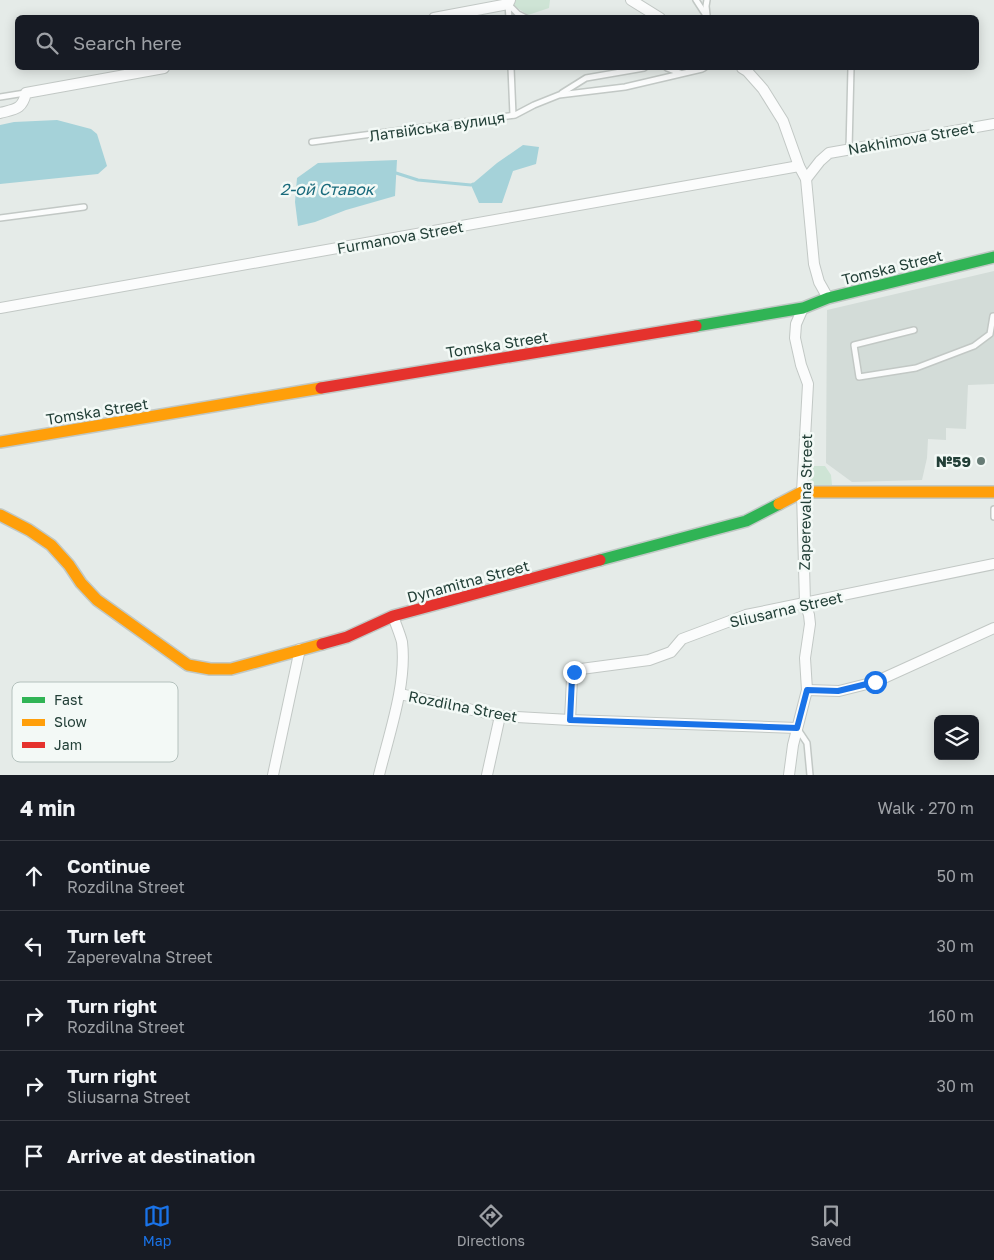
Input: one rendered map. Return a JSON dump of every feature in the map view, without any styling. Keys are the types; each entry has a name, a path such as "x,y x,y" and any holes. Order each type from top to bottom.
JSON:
{"street":[{"path":"631,0 655,15"},
{"path":"448,15 509,2"},
{"path":"0,114 22,105 26,93 153,70"},
{"path":"747,70 763,89 783,121 799,166 806,179 814,264 819,282 828,298"},
{"name":"Nakhimova Street","path":"806,179 829,153 994,124"},
{"name":"Furmanova Street","path":"0,308 799,166"},
{"name":"Tomska Street","path":"0,442 803,308 828,298 994,258"},
{"name":"Zaperevalna Street","path":"789,775 792,745 807,690 805,658 810,624 805,603 802,492 808,384 800,365 795,338 796,324 803,308"},
{"name":"Dynamitna Street","path":"0,515 29,530 51,545 70,565 81,584 97,600 188,665 210,669 231,668 300,650 347,637 394,616 746,522 802,492 994,492"},
{"name":"Sliusarna Street","path":"570,720 572,678 574,672 581,669 649,660 671,652 682,638 746,615 994,564"},
{"path":"379,775 400,694 402,641 394,616"},
{"path":"807,690 838,691 875,682 994,628"},
{"path":"273,775 300,650"},
{"name":"Rozdilna Street","path":"400,694 500,716 797,728"},
{"path":"487,775 500,716"}],"lane":[{"path":"696,0 706,15"},
{"path":"707,0 707,15"},
{"path":"509,2 509,15"},
{"path":"509,2 520,15"},
{"path":"511,70 513,115"},
{"path":"559,95 586,78 632,70"},
{"path":"671,70 680,74"},
{"name":"Латвiйська вулиця","path":"312,142 513,115 559,95 625,87 698,70"},
{"path":"850,148 851,70"},
{"path":"0,96 26,93"},
{"path":"0,218 84,207"},
{"path":"914,330 854,345 858,377 916,368 974,346 990,334 994,316"},
{"path":"994,509 994,517"},
{"path":"797,728 807,743 810,775"}],"shaded area":[{"path":"994,271 994,384 968,385 966,429 946,428 946,440 928,439 927,458 922,480 852,482 826,463 827,310"}],"green space":[{"path":"515,0 550,0 549,8 528,15 513,5"},
{"path":"809,466 825,466 831,475 832,485 813,485 807,474"}],"water":[{"path":"57,120 91,129 97,134 107,166 98,174 0,184 0,125 14,122"},
{"path":"523,145 539,147 536,164 513,171 502,203 479,203 471,185 497,163"},
{"name":"2-ой Ставок","path":"397,160 395,196 298,226 295,202 297,178 318,163"}],"waterway":[{"path":"394,174 418,180 473,184"}],"traffic: fast":[{"path":"696,326 803,308 828,298 994,257"},
{"path":"600,560 746,521 779,504"}],"traffic: slow":[{"path":"0,442 321,388"},
{"path":"779,504 802,492 994,492"},
{"path":"0,515 29,530 51,545 97,600 188,665 210,669 231,669 322,644"}],"traffic: jam":[{"path":"321,388 696,326"},
{"path":"322,644 347,637 393,616 600,560"}],"place":[{"name":"№59","path":"981,461"}],"route":[{"path":"574,672 570,720 797,728 807,690 838,691 875,682"}]}
